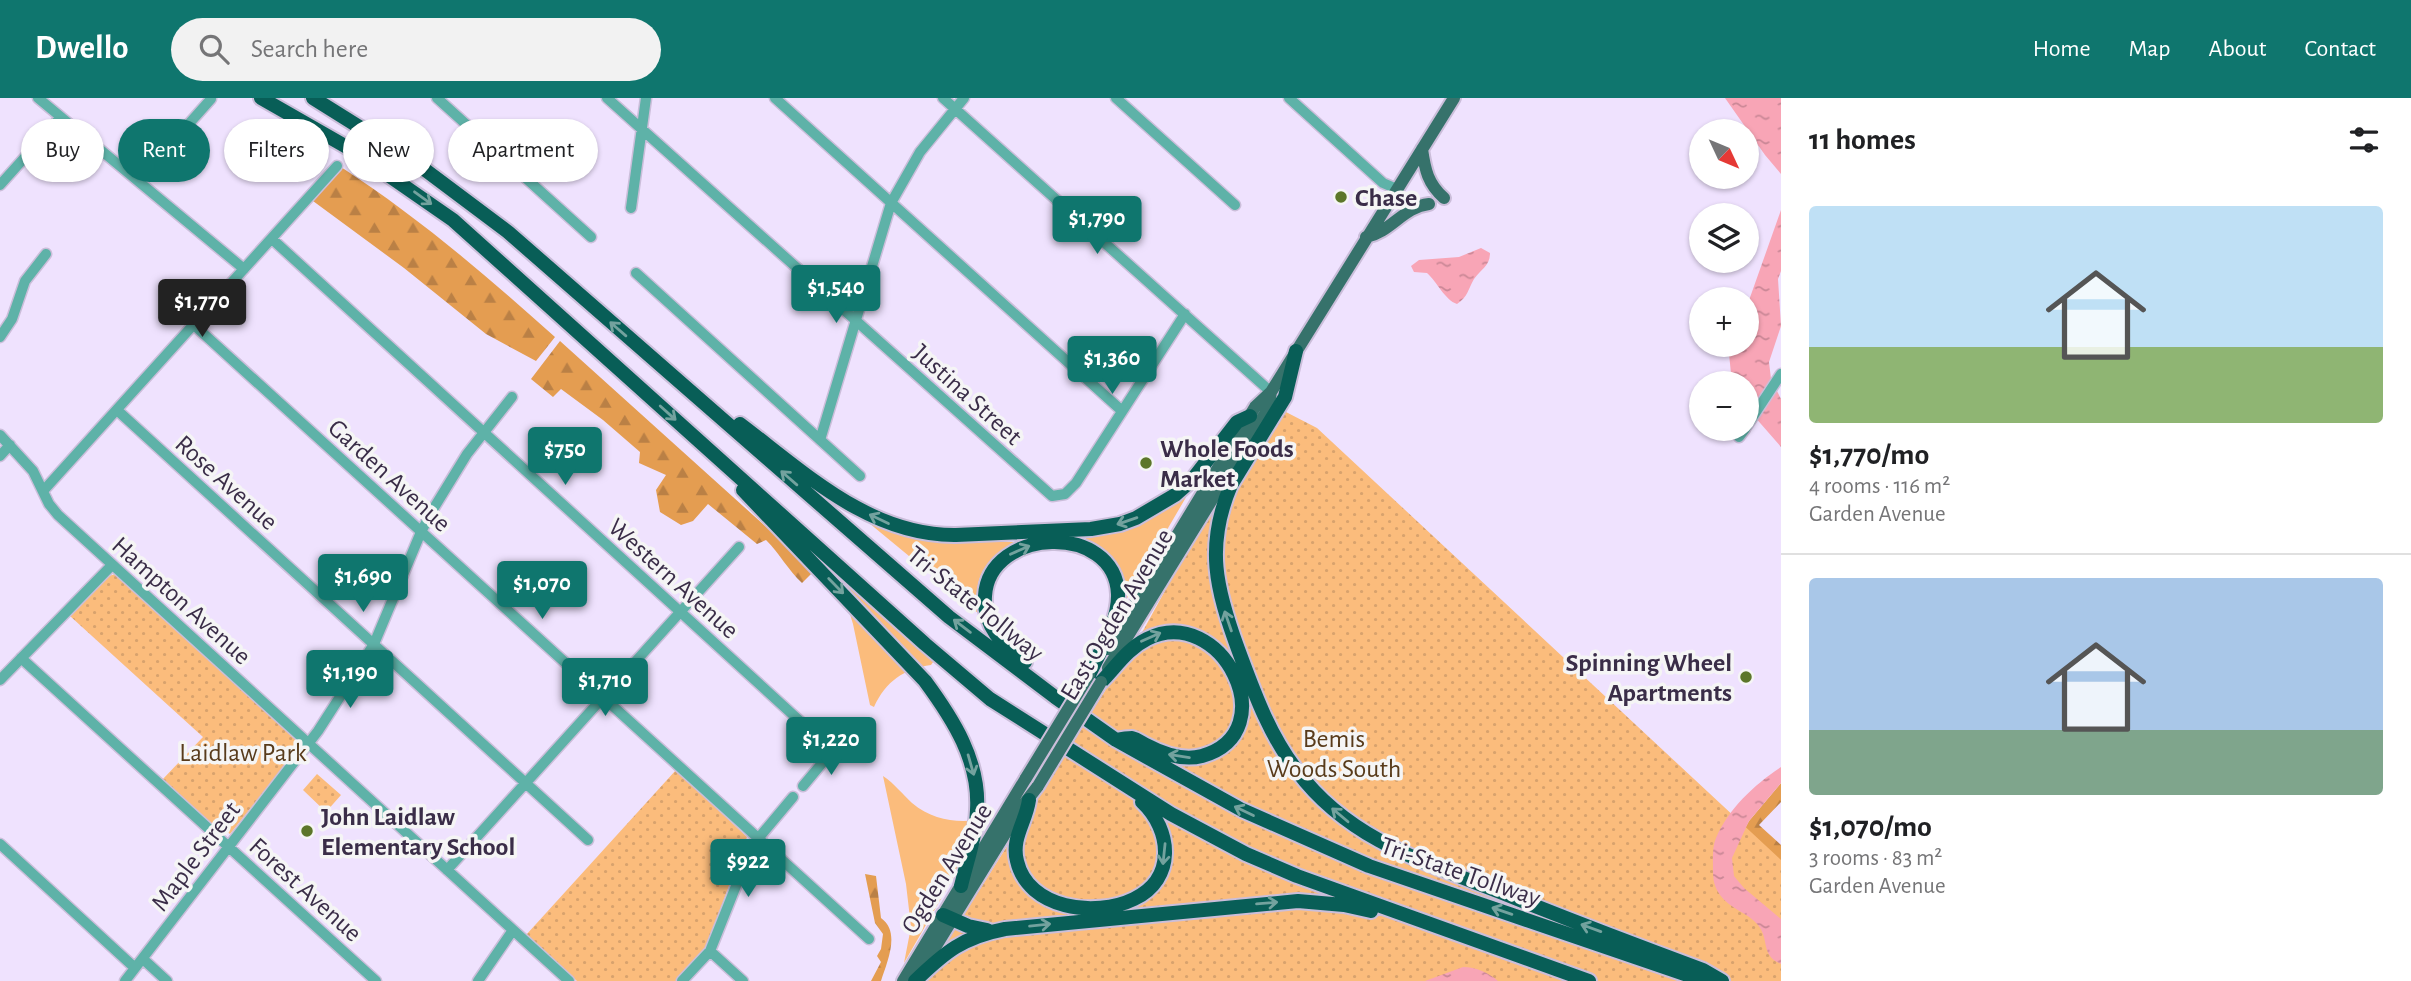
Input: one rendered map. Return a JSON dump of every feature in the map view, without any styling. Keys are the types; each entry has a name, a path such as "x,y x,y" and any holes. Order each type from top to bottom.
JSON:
{"highway":[{"path":"261,98 352,150 453,220 990,699 1138,798 1149,808 1165,840 1164,863 1153,885 1135,899 1108,907 1090,908 1045,898 1035,891 1021,874 1016,854 1017,835 1029,800"},
{"name":"Tri-State Tollway","path":"313,98 412,160 508,232 949,617 1116,740 1242,810 1369,866 1705,981"},
{"path":"1296,351 1285,397 1237,475 1225,500 1218,524 1215,562 1220,595 1253,689 1270,729 1288,759 1330,808 1389,847 1573,922 1703,970 1722,981"},
{"path":"676,379 694,388 838,497 879,520 904,530 935,536 1091,529 1136,518 1175,495 1192,480 1237,422 1250,415"},
{"path":"705,447 769,519 925,681 948,712 971,761 975,778 977,810 961,886"},
{"path":"1055,697 1040,674 995,635 986,612 985,593 989,577 1001,560 1012,553 1033,544 1070,543 1086,548 1110,568 1118,592 1117,605 1095,679"},
{"path":"1095,679 1135,645 1161,633 1174,631 1196,636 1217,652 1231,668 1240,686 1242,711 1236,730 1228,740 1210,753 1191,758 1180,757 1164,753 1134,738 1116,740"},
{"path":"1095,768 1171,814 1246,854 1297,876 1590,981"},
{"path":"915,981 949,949 977,935 996,931 1298,901 1344,905 1423,921"},
{"path":"947,917 970,927 996,931"}],"main road":[{"name":"East Ogden Avenue","path":"1038,786 1095,679 1250,415 1271,392 1454,98"},
{"path":"1422,149 1426,174 1433,188 1444,198"},
{"path":"1366,237 1381,234 1405,212 1419,205 1429,204"},
{"name":"East Ogden Avenue","path":"1026,778 1095,679 1123,644 1268,409 1271,392"},
{"name":"Ogden Avenue","path":"915,981 961,886 1026,778"},
{"name":"Ogden Avenue","path":"903,981 1038,786"}],"street":[{"path":"38,98 118,163"},
{"path":"437,98 591,237"},
{"name":"Justina Street","path":"607,98 1052,496 1065,494 1076,483 1121,411"},
{"path":"631,208 646,98"},
{"path":"775,98 1121,411 1185,314"},
{"path":"943,98 1271,392"},
{"path":"820,440 891,203 920,152 964,98"},
{"path":"1116,98 1235,205"},
{"path":"1289,98 1383,183 1396,189"},
{"path":"193,119 211,99"},
{"path":"0,185 61,117"},
{"path":"44,491 337,166"},
{"path":"141,182 244,270"},
{"name":"Western Avenue","path":"272,239 825,744 829,751 825,760 803,786"},
{"path":"0,337 12,319 25,281 46,254"},
{"path":"635,273 860,476"},
{"name":"Garden Avenue","path":"194,325 869,939"},
{"path":"1759,408 1781,374"},
{"name":"Maple Street","path":"125,981 309,744 374,644 421,532 467,454 512,397"},
{"name":"Rose Avenue","path":"117,410 588,840"},
{"name":"Hampton Avenue","path":"0,435 33,471 49,504 58,515 569,981"},
{"path":"0,456 10,445"},
{"path":"447,870 739,547"},
{"path":"0,680 112,565"},
{"name":"Forest Avenue","path":"21,658 376,981"},
{"path":"682,981 710,951 757,838 793,797"},
{"path":"0,844 139,963 167,981"},
{"path":"478,981 513,930"},
{"path":"710,951 743,981"}],"green space":[{"path":"341,167 343,182 363,182 397,206 451,248 555,337 536,361 486,334 404,268 313,201"},
{"path":"560,341 804,561 812,573 802,583 766,540 757,544 708,504 693,521 681,525 660,512 656,490 666,475 639,463 640,452 561,389 553,397 531,379"},
{"name":"Bemis Woods South","path":"1284,411 1317,428 1781,860 1781,981 922,981 1144,629 1213,512"},
{"path":"1189,491 1126,600 1123,580 1116,564 1104,551 1086,540 1086,536 1132,527 1162,511"},
{"path":"869,523 914,539 1014,542 995,556 983,571 977,589 978,613"},
{"path":"823,556 936,658 931,665 904,673 890,683 874,707 870,705 853,624 840,582"},
{"name":"Laidlaw Park","path":"115,574 298,741 299,748 230,834 226,831 221,834 162,780 203,737 70,616 109,576"},
{"path":"676,770 747,837 708,943 677,981 577,981 526,935"},
{"path":"317,774 341,795 326,812 303,790"},
{"path":"883,776 912,803 929,814 957,821 987,819 904,963 911,927 906,884"},
{"path":"1781,783 1781,802 1759,825 1781,845 1781,919 1740,837 1749,821"},
{"path":"865,874 876,876 881,918 890,931 891,948 881,981 871,981 881,962 877,956 883,934 875,923"}],"water":[{"path":"1725,98 1781,98 1781,174 1759,146 1759,119 1740,119"},
{"path":"1781,210 1781,271 1778,279 1781,326 1769,362 1771,379 1781,399 1781,447 1759,422 1759,371 1731,371 1729,357 1759,357 1759,287 1754,287"},
{"path":"1481,248 1490,253 1488,261 1474,279 1466,296 1457,304 1449,299 1427,273 1414,272 1411,266 1419,260 1459,257"},
{"path":"1781,767 1781,783 1749,821 1732,858 1734,876 1744,888 1781,919 1781,964 1770,956 1758,925 1729,904 1716,889 1713,849 1721,827 1735,807 1752,789"},
{"path":"1463,967 1482,971 1498,981 1425,981"}],"place":[{"name":"Chase","path":"1341,197"},
{"name":"Whole Foods Market","path":"1146,463"},
{"name":"Spinning Wheel Apartments","path":"1746,677"},
{"name":"John Laidlaw Elementary School","path":"307,831"}]}
